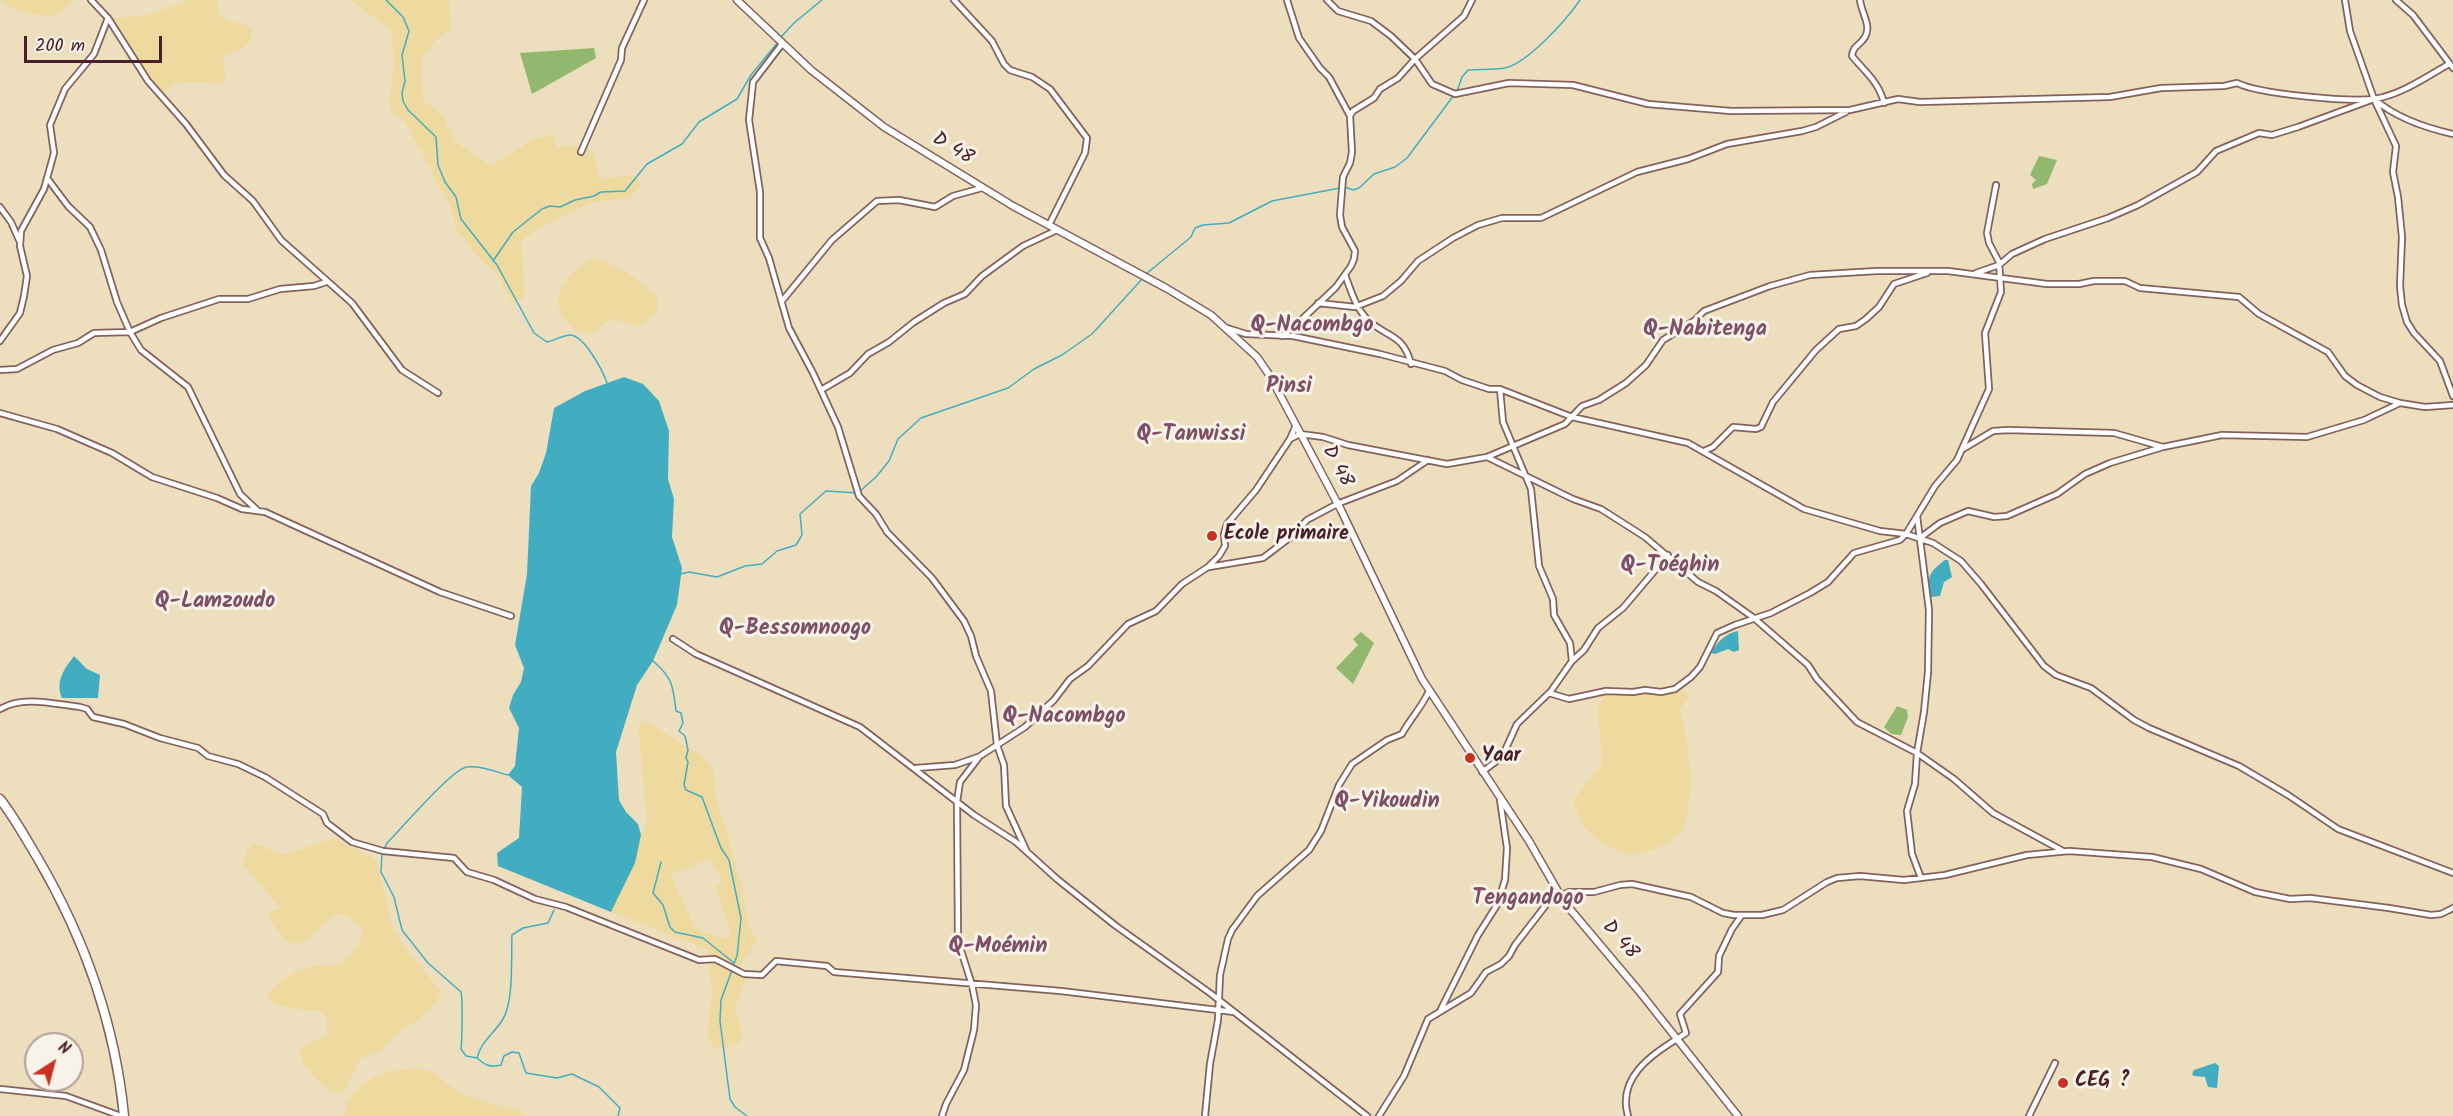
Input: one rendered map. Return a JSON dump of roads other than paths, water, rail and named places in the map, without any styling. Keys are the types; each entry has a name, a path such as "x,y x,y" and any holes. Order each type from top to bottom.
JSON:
{"highway":[{"path":"0,799 58,893 83,948 112,1036 122,1116"}],"street":[{"path":"91,0 108,18 148,81 186,124 224,175 246,192 281,240 352,303 402,370 438,393"},
{"path":"581,152 621,60 622,48 644,0"},
{"name":"D 48","path":"737,0 817,75 870,117 982,188 1211,315 1257,357 1337,504 1429,691 1529,841 1574,916 1677,1037 1738,1116"},
{"path":"954,0 992,41 1004,64 1010,70 1032,77 1050,89 1087,138 1085,153 1049,225"},
{"path":"1282,336 1296,325 1345,275 1351,266 1355,251 1342,227 1340,215 1343,177 1350,163 1352,152 1350,116 1329,77 1315,62 1299,38 1287,0"},
{"path":"1327,0 1338,11 1371,21 1415,59 1432,84 1455,94 1509,83 1573,85 1648,104 1731,111 1850,111"},
{"path":"1350,116 1353,111 1374,98 1380,89 1398,78 1415,59 1464,16 1472,0"},
{"path":"1860,0 1867,27 1866,36 1854,46 1852,56 1876,81 1884,103"},
{"path":"2345,0 2350,31 2374,99 2396,146 2393,172 2402,237 2400,286 2402,305 2407,322 2414,333 2440,361 2453,396"},
{"path":"1973,274 1999,265 2012,254 2045,239 2108,218 2138,205 2197,172 2216,151 2259,133 2272,135 2405,89 2451,66 2434,40 2413,15 2396,0"},
{"path":"20,242 21,231 44,189 54,153 51,125 64,88 94,54 108,18"},
{"path":"782,44 753,82 750,120 760,192 760,238 769,258 789,328 838,427 859,496 876,514 887,532 932,578 964,621 991,691 997,745 1004,765 1006,806 1027,852"},
{"path":"1318,303 1357,306 1383,296 1401,281 1418,261 1478,225 1502,218 1541,218 1637,172 1688,159 1727,144 1809,129 1850,111 1898,99 1920,102 2012,101 2074,96 2110,97 2161,88 2224,86 2237,83 2248,88 2300,96 2374,99 2387,110 2453,134"},
{"path":"47,178 68,206 90,227 101,250 117,302 130,332 147,356 188,387 240,494 257,510 440,592 511,616"},
{"path":"1549,693 1569,699 1606,691 1666,692 1675,689 1700,667 1717,633 1771,613 1828,582 1854,553 1900,540 1906,534 1935,486 1957,460 1989,389 1985,333 2001,292 1999,265 1987,233 1996,185"},
{"path":"781,301 832,240 877,201 899,200 935,207 953,196 982,188"},
{"path":"0,207 11,222 20,242 27,276 20,313 0,341"},
{"path":"821,390 850,373 868,354 889,342 914,322 944,303 965,294 982,276 1023,246 1057,230"},
{"path":"1290,439 1300,434 1452,464 1487,457 1565,424 1582,406 1599,400 1626,383 1646,365 1663,340 1694,321 1704,311 1770,286 1810,275 1878,271 1973,274 2047,284 2125,280 2140,288 2239,297 2259,314 2328,352 2345,376 2380,397 2425,407 2453,405"},
{"path":"1704,451 1713,447 1733,427 1756,429 1761,427 1773,402 1816,350 1839,329 1856,326 1866,319 1879,307 1894,284 1933,271"},
{"path":"1345,275 1357,306 1367,319 1402,343 1407,349 1411,364"},
{"path":"0,370 18,369 53,350 78,343 94,333 130,332 161,318 219,298 248,299 280,289 314,286 326,282"},
{"path":"1227,328 1246,334 1282,336 1336,345 1445,371 1462,380 1489,389 1500,389 1572,417 1688,443 1804,509 1880,531 1906,534 1933,543 1961,561 2044,666 2056,675 2091,688 2134,720 2149,728 2239,766 2288,795 2338,829 2453,873"},
{"path":"1500,389 1503,422 1531,489 1539,566 1553,599 1554,615 1570,644 1572,661"},
{"path":"1920,538 1940,523 1968,511 1994,517 2007,516 2057,494 2085,474 2110,463 2163,447 2222,435 2307,437 2364,420 2400,403"},
{"path":"0,413 57,429 112,453 152,477 217,498 242,509 257,510"},
{"path":"915,768 955,765 980,756 1024,727 1054,700 1070,679 1088,666 1128,624 1156,611 1182,584 1208,567 1225,546 1224,534 1227,524 1256,490 1290,439 1296,425"},
{"path":"1963,449 1993,431 2008,430 2114,433 2163,447"},
{"path":"1487,457 1612,515 1668,555 1698,582 1716,591 1754,618 1808,665 1817,679 1857,722 1917,753 1954,779 1993,813 2064,851"},
{"path":"1208,567 1263,558 1292,536 1307,520 1337,504 1397,481 1428,460"},
{"path":"1917,516 1929,610 1929,630 1924,712 1917,753 1915,784 1907,811 1912,854 1921,878"},
{"path":"1482,772 1502,757 1517,724 1549,693 1572,661 1584,650 1598,628 1623,608 1668,555"},
{"path":"673,639 696,654 860,727 974,815 1016,842 1116,926 1234,1012 1367,1116"},
{"path":"1205,1116 1205,1098 1224,954 1233,930 1257,896 1309,850 1321,831 1347,769 1387,740 1402,734 1429,691"},
{"path":"0,709 10,703 20,702 80,707 87,709 93,717 198,748 208,756 238,764 265,777 306,802 323,814 327,823 352,842 383,851 454,858 466,872 494,880 535,899 566,907 699,960 716,959 744,974 762,975 776,961 827,966 834,972 1061,991 1234,1012"},
{"path":"942,1116 963,1070 974,1030 976,1005 958,941 957,802 960,782 980,756"},
{"path":"1441,1009 1478,935 1497,904 1505,880 1507,848 1499,797"},
{"path":"1378,1116 1404,1076 1428,1019 1441,1009 1471,993 1486,972 1501,964 1509,956 1549,901 1569,892 1594,892 1632,884 1691,897 1723,913 1762,915 1783,910 1837,878 1860,876 1904,880 1921,878 1945,875 2027,855 2064,851 2152,857 2201,869 2255,892 2290,898 2310,898 2431,915 2441,914 2453,908"},
{"path":"1628,1116 1625,1094 1629,1083 1647,1059 1677,1037 1684,1035 1687,1029 1680,1014 1718,972 1719,956 1732,929 1742,915"},
{"path":"2029,1116 2055,1063"},
{"path":"0,1089 66,1096 122,1116"}],"water":[{"path":"624,377 643,384 659,401 669,431 668,479 674,499 672,537 682,568 677,605 653,661 637,685 616,752 619,800 626,812 638,824 641,835 635,863 611,912 498,866 497,853 519,838 522,787 508,775 515,766 519,728 509,708 513,695 521,682 524,668 515,645 527,574 531,486 539,473 546,453 554,408 585,391"},
{"path":"1948,560 1952,577 1944,582 1940,596 1931,597 1930,576 1935,568"},
{"path":"1738,631 1739,650 1734,652 1728,649 1715,654 1711,653 1722,639"},
{"path":"74,656 87,669 100,675 98,698 62,698 60,681"},
{"path":"2215,1063 2219,1066 2217,1088 2208,1087 2205,1077 2192,1074 2194,1070"}],"waterway":[{"path":"386,0 403,17 409,31 402,55 405,81 403,101 408,110 436,137 438,165 445,182 456,197 461,219 497,265 534,333 547,342 567,335 581,341 602,370 607,383"},
{"path":"781,37 822,0"},
{"path":"1457,91 1462,77 1468,70 1505,68 1525,58 1557,29 1580,0"},
{"path":"493,261 513,232 542,209 550,206 560,207 601,192 625,191 647,164 682,144 699,122 737,99 751,75 778,42"},
{"path":"1345,187 1353,190 1359,188 1374,174 1395,167 1407,158 1454,95"},
{"path":"1146,274 1191,237 1195,228 1203,225 1229,223 1272,201 1340,188"},
{"path":"680,574 689,572 717,577 745,566 762,564 777,551 796,545 802,535 800,514 826,491 858,493 889,461 898,439 921,418 1008,388 1034,369 1062,355 1092,334 1143,278"},
{"path":"653,661 665,672 673,689 676,711 681,713 683,723 679,731 685,736 688,750 684,785 686,790 702,797 721,848 729,860 741,918 737,956 733,966"},
{"path":"384,849 427,800 460,770 477,767 508,775"},
{"path":"382,853 381,872 394,897 402,930 428,963 461,992 461,1049 466,1056 477,1058"},
{"path":"661,862 653,893 663,905 670,927 675,932 703,938 734,963"},
{"path":"554,910 548,923 523,928 512,935 512,966 507,1011 481,1047 477,1058 488,1065 497,1066 501,1065 504,1056 512,1052 519,1053 526,1073 557,1078 572,1074 599,1087 620,1108 618,1116"},
{"path":"732,970 721,1000 720,1021 730,1099 735,1107 747,1116"}],"place":[{"name":"Ecole primaire","path":"1212,536"},
{"name":"Yaar","path":"1470,758"},
{"name":"CEG ?","path":"2063,1083"}],"district":[{"name":"Q-Nacombgo","path":"1312,327"},
{"name":"Q-Nabitenga","path":"1705,331"},
{"name":"Pinsi","path":"1289,388"},
{"name":"Q-Tanwissi","path":"1191,436"},
{"name":"Q-Toéghin","path":"1670,567"},
{"name":"Q-Lamzoudo","path":"215,603"},
{"name":"Q-Bessomnoogo","path":"795,630"},
{"name":"Q-Nacombgo","path":"1064,718"},
{"name":"Q-Yikoudin","path":"1387,803"},
{"name":"Tengandogo","path":"1528,900"},
{"name":"Q-Moémin","path":"998,948"}]}
